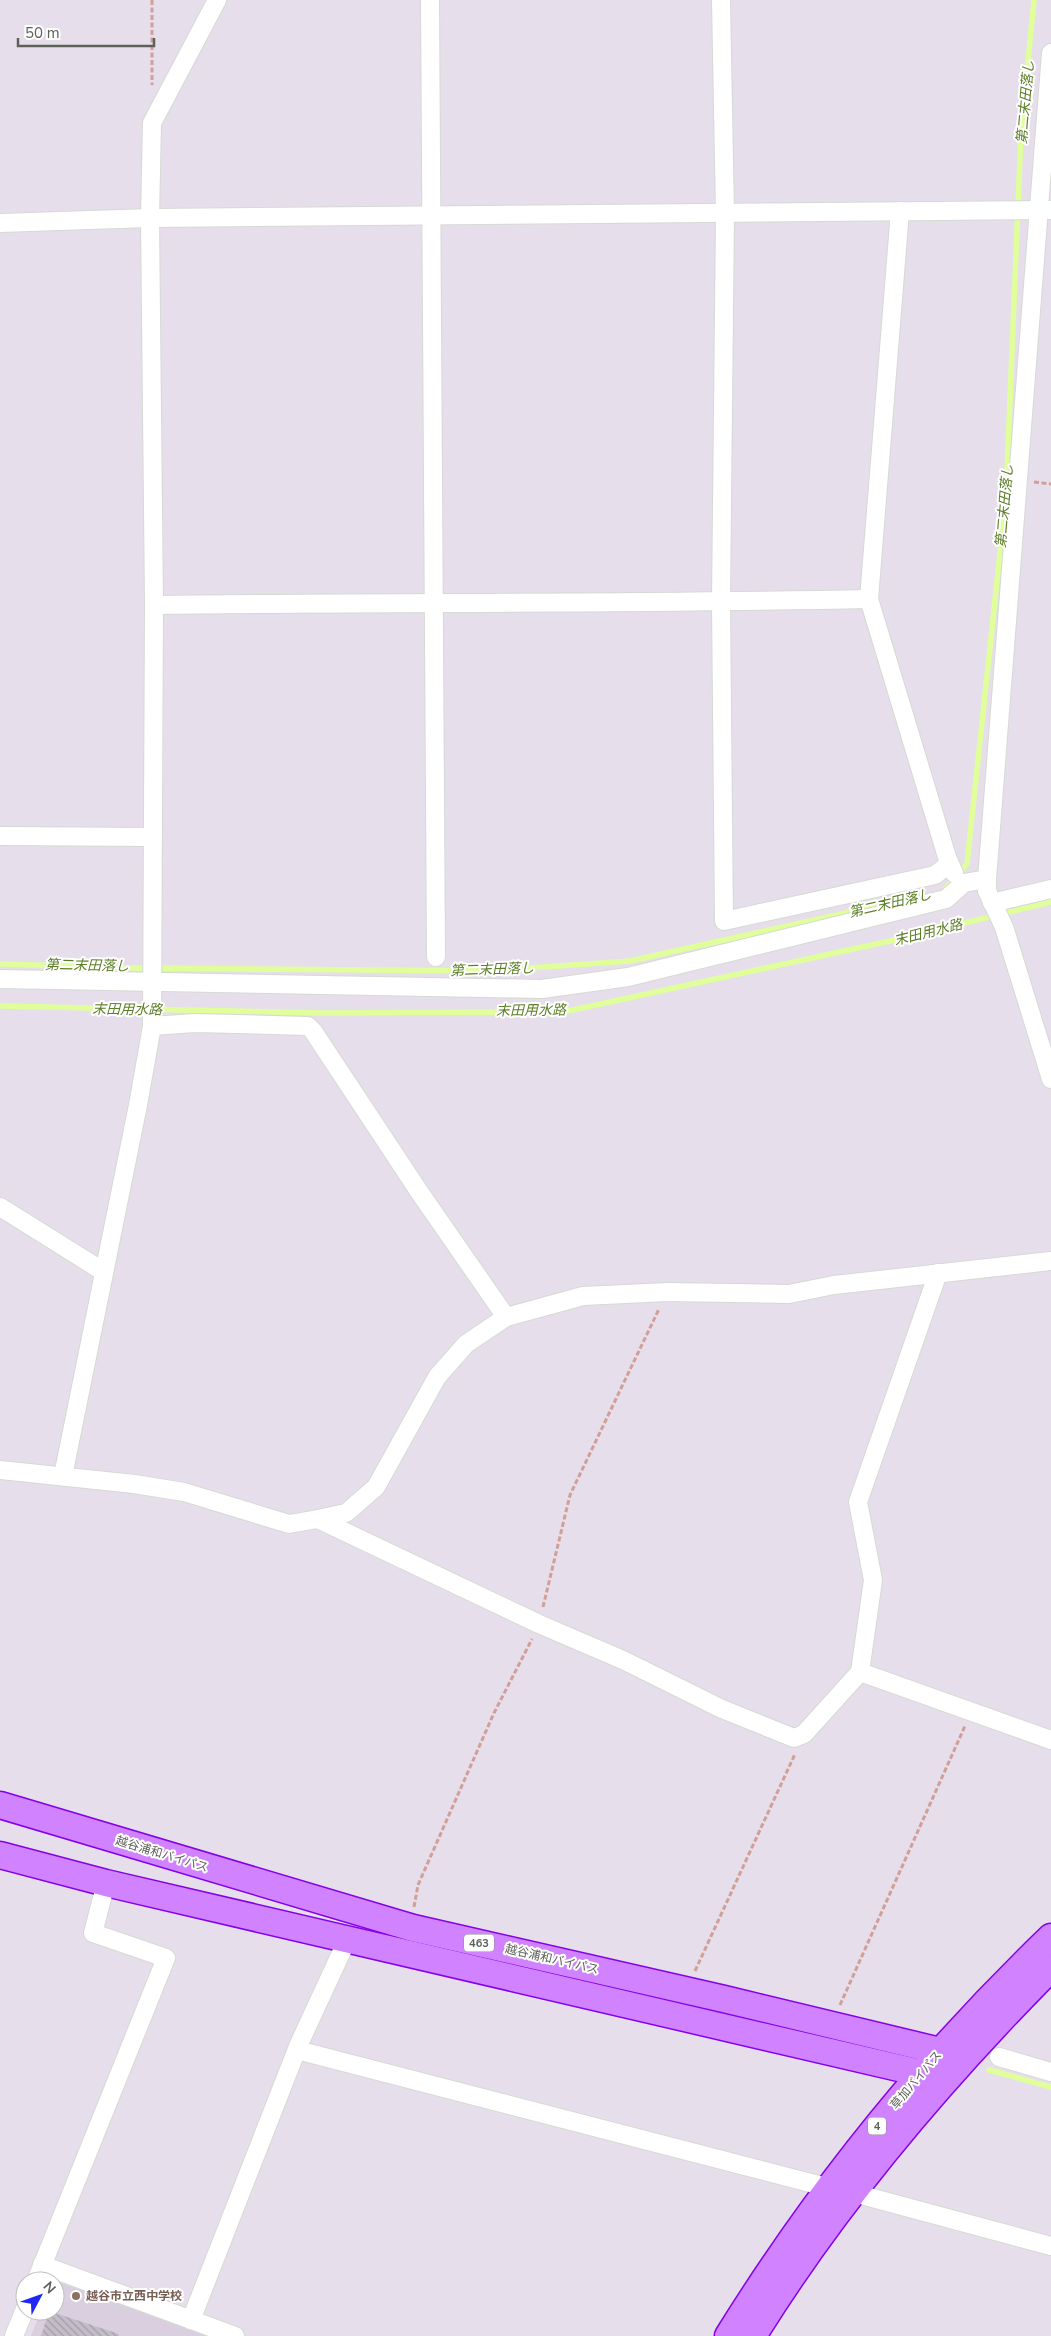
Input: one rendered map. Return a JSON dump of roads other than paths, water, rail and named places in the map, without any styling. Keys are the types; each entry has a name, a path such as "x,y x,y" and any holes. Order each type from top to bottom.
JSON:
{"highway":[{"name":"越谷浦和バイパス","path":"0,1805 413,1928 832,2024 953,2054"},
{"name":"463","path":"0,1855 106,1883 934,2076"},
{"name":"草加バイパス","path":"728,2336 934,2076 1051,1937"},
{"name":"草加バイパス","path":"953,2054 1051,1968"},
{"name":"草加バイパス","path":"753,2336 803,2262 842,2191"}],"street":[{"path":"63,1476 138,1105 152,1026 154,605 150,218 152,123 217,0"},
{"path":"430,0 436,957"},
{"path":"721,0 725,214 721,602 724,921 935,875 949,864"},
{"path":"1051,53 1045,210 1017,471 987,879 987,891 1004,927 1051,1079"},
{"path":"0,223 150,218 1045,210"},
{"path":"900,211 869,599 949,864 952,871 964,883"},
{"path":"154,605 435,602 721,602 869,599"},
{"path":"0,836 152,838"},
{"path":"0,979 152,980 542,989 628,977 946,899 964,883 987,879"},
{"path":"992,903 1051,889"},
{"path":"152,1026 196,1023 308,1026 430,1209 506,1317"},
{"path":"0,1207 104,1272"},
{"path":"1,1473 63,1476 184,1492 288,1524 318,1519 346,1513 376,1487 437,1377 466,1344 506,1317 583,1296 667,1292 789,1294 834,1285 1051,1261"},
{"path":"318,1519 539,1624 623,1660 722,1709 794,1738 804,1734 860,1672 874,1580 858,1502 938,1273"},
{"path":"860,1672 1051,1740"},
{"path":"40,2271 166,1958 93,1933 106,1883"},
{"path":"191,2320 297,2050 348,1938"},
{"path":"297,2050 1051,2246"},
{"path":"999,2057 1051,2072"},
{"path":"65,2281 191,2320 235,2336"},
{"path":"14,2336 20,2321"}],"waterway":[{"name":"第二末田落し","path":"945,889 967,864 1006,496 1021,133 1034,0"},
{"name":"第二末田落し","path":"0,964 138,968 487,971 630,961 913,898"},
{"name":"末田用水路","path":"0,1006 323,1013 573,1010 899,939 1051,902"},
{"path":"989,2070 1051,2087"}],"place":[{"name":"越谷市立西中学校","path":"76,2296"}]}
